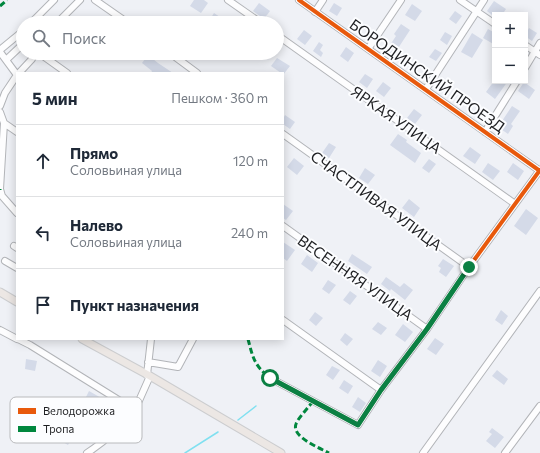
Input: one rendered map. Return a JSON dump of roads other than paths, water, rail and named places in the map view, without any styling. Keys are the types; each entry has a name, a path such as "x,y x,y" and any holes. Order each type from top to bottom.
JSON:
{"main road":[{"path":"0,292 16,301"},
{"path":"84,340 281,453"}],"street":[{"path":"38,16 54,0"},
{"path":"64,16 80,0"},
{"path":"95,0 118,16"},
{"path":"228,0 251,16"},
{"name":"БОРОДИНСКИЙ ПРОЕЗД","path":"299,0 540,171"},
{"path":"316,12 322,0"},
{"path":"368,49 401,0"},
{"path":"460,0 492,22"},
{"path":"426,89 484,0"},
{"path":"16,39 0,51 16,73"},
{"name":"ЯРКАЯ УЛИЦА","path":"284,40 515,204"},
{"path":"528,65 538,54 540,43"},
{"path":"528,47 538,54"},
{"path":"6,60 16,51"},
{"path":"19,72 32,60"},
{"path":"48,60 66,72"},
{"path":"180,60 197,72"},
{"path":"0,106 5,93 16,76"},
{"path":"485,132 515,84"},
{"path":"0,112 4,123 0,189 2,196 16,212"},
{"path":"4,123 16,131"},
{"name":"СЧАСТЛИВАЯ УЛИЦА","path":"284,135 469,267"},
{"path":"270,378 358,425 381,390 427,329 469,267 540,171"},
{"name":"ВЕСЕННЯЯ УЛИЦА","path":"284,227 427,329"},
{"path":"5,261 16,267"},
{"path":"423,453 540,292"},
{"path":"284,321 381,390"},
{"path":"0,330 16,338"},
{"path":"19,340 114,397"},
{"path":"140,397 148,376 151,340"},
{"path":"148,362 178,367 192,340"},
{"path":"505,453 540,406"},
{"path":"87,453 102,443"}],"waterway":[{"path":"238,420 256,406"},
{"path":"185,453 218,432"}]}
